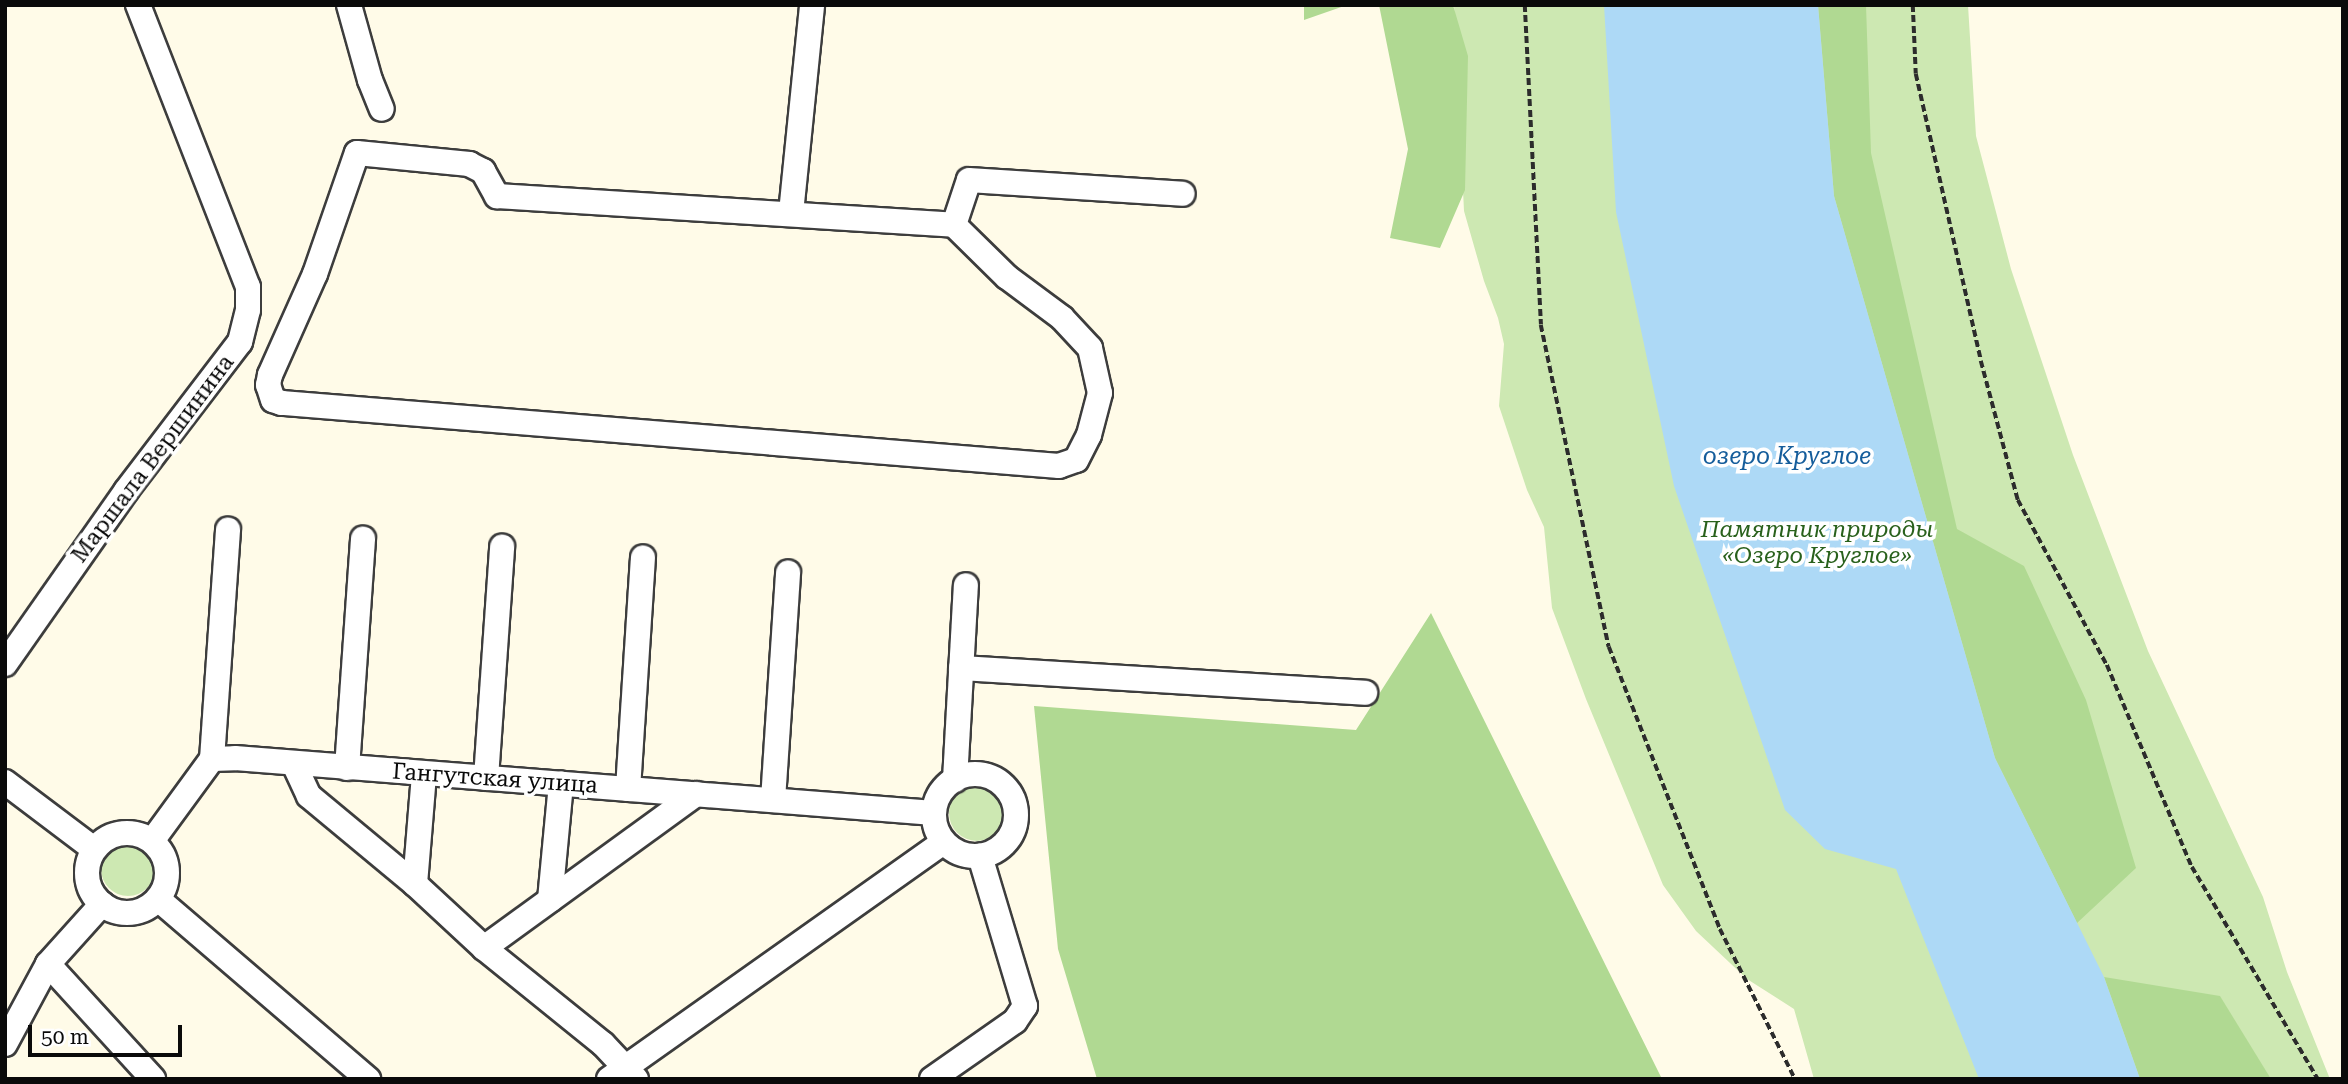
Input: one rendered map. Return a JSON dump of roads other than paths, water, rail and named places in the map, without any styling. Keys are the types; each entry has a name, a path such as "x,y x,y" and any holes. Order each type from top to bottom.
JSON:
{"street":[{"name":"Маршала Вершинина","path":"5,664 126,491 240,342 248,310 248,287 138,5"},
{"path":"349,5 370,80 383,109"},
{"path":"791,213 812,5"},
{"path":"357,153 470,164 483,171 497,196 791,213 954,225 1007,277 1062,318 1090,348 1100,393 1089,435 1076,460 1059,466 296,404 273,400 268,386 270,375 315,274 357,153"},
{"path":"954,225 969,180 1183,194"},
{"path":"152,841 212,759 228,530"},
{"path":"347,768 363,539"},
{"path":"486,778 502,547"},
{"path":"628,789 643,557"},
{"path":"773,800 788,572"},
{"path":"955,780 966,585"},
{"path":"961,668 1365,693"},
{"name":"Гангутская улица","path":"212,759 235,758 934,813"},
{"path":"294,764 309,796 415,884 624,1075 944,842"},
{"path":"415,884 424,774"},
{"path":"977,774 990,777 1011,794 1016,807 1016,820 1005,844 980,856 954,850 944,842 937,830 934,813 942,791 955,780 977,774"},
{"path":"5,782 94,849"},
{"path":"550,900 561,784"},
{"path":"484,948 696,794"},
{"path":"116,833 141,834 152,841 161,850 168,874 158,899 148,908 135,912 121,913 102,904 89,888 86,874 94,849 116,833"},
{"path":"932,1079 1015,1021 1025,1006 980,856"},
{"path":"158,899 368,1079"},
{"path":"5,1044 48,964 102,904"},
{"path":"48,964 153,1079"}],"water":[{"name":"озеро Круглое","path":"1604,5 1818,5 1834,196 1995,758 2104,977 2140,1079 1979,1079 1896,869 1825,849 1785,810 1674,486 1616,212"}],"park label":[{"name":"Памятник природы «Озеро Круглое»","path":"1817,543"}]}
